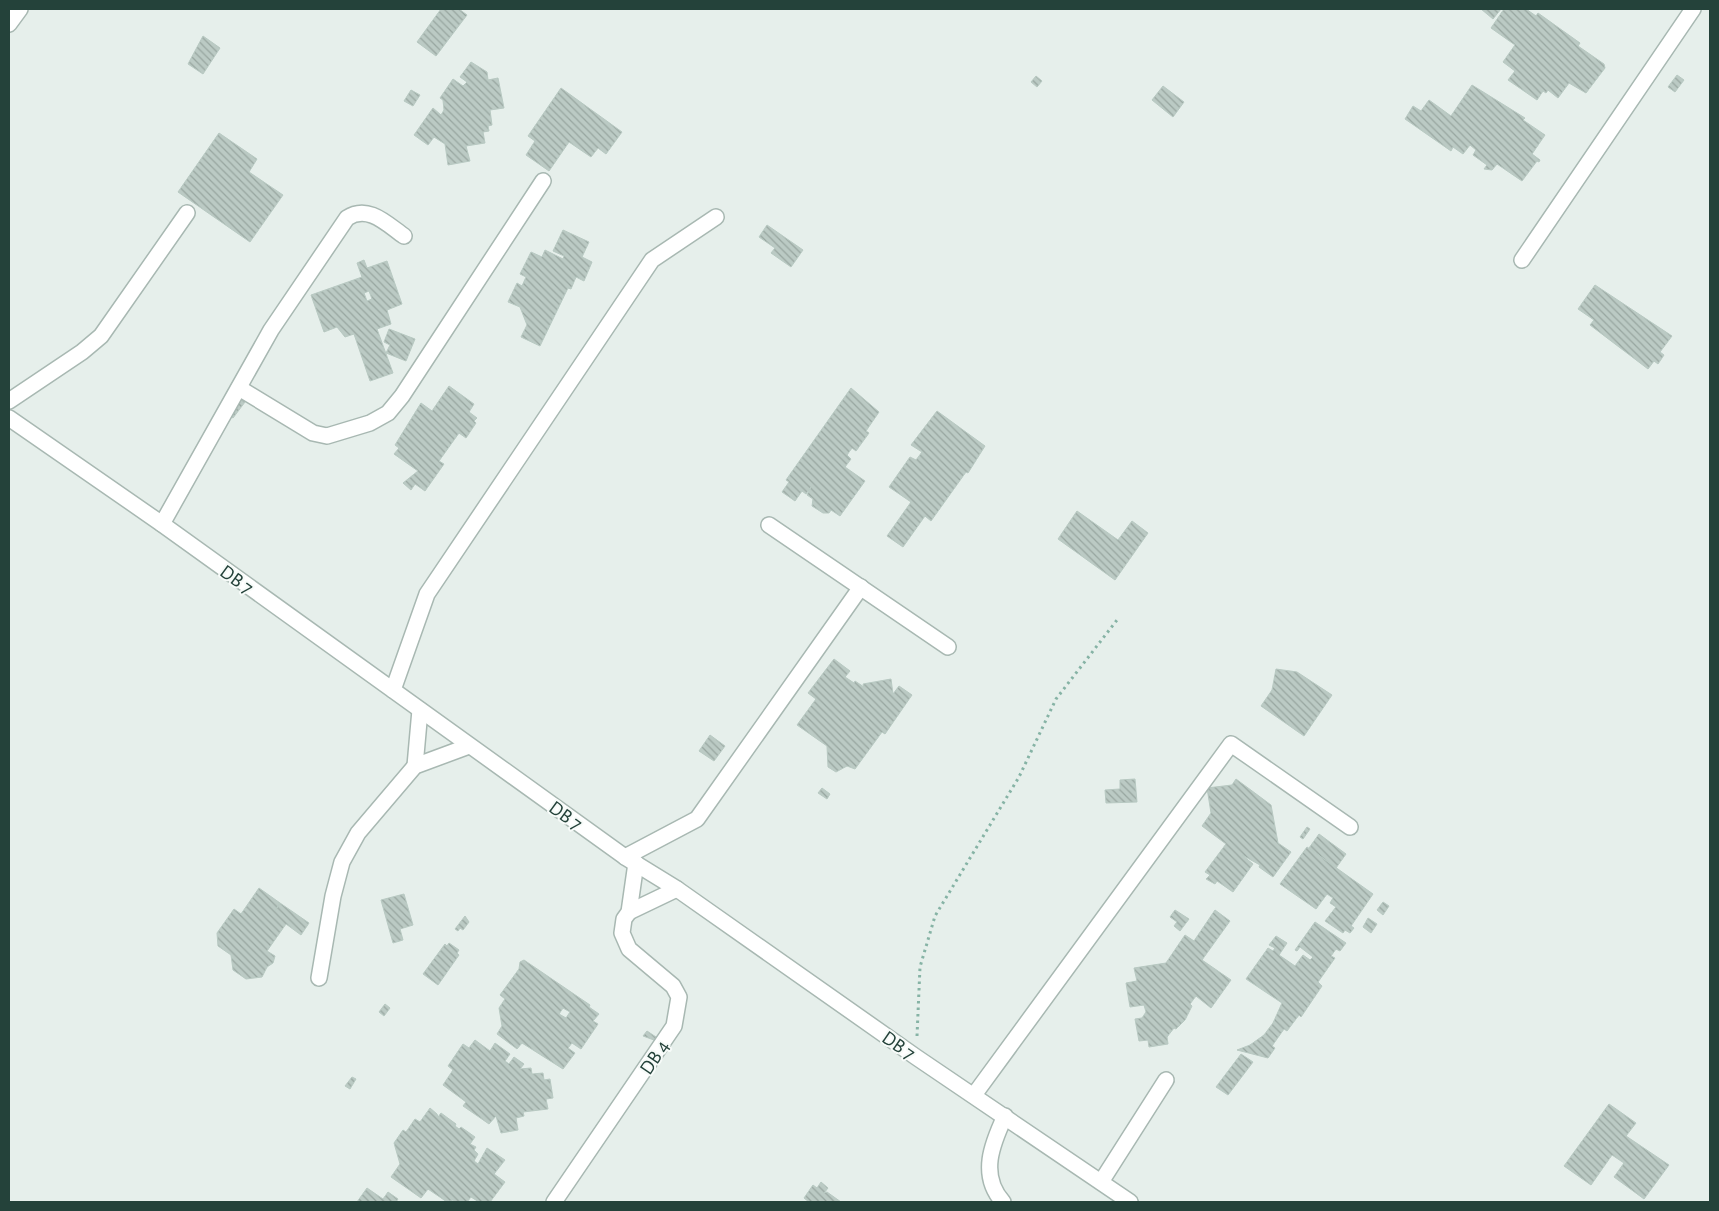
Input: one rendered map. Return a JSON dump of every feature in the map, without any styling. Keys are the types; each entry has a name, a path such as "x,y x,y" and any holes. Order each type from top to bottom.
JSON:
{"street":[{"path":"9,24 20,9"},
{"path":"1522,260 1693,9"},
{"path":"239,388 313,433 327,436 370,423 388,413 402,396 543,182"},
{"path":"9,400 82,352 102,336 187,213"},
{"path":"162,524 271,330 347,218 358,213 373,214 404,236"},
{"path":"393,690 427,594 652,260 716,217"},
{"name":"DB 7","path":"9,418 162,524 630,860 677,889 916,1056 1130,1202"},
{"path":"769,524 948,647"},
{"path":"630,860 697,819 861,587"},
{"path":"415,766 420,710"},
{"path":"974,1096 1231,744 1350,827"},
{"path":"319,978 333,896 342,862 358,833 415,766 469,746"},
{"name":"DB 4","path":"554,1202 674,1026 679,997 673,986 629,949 622,933 624,919 629,912 630,860"},
{"path":"629,912 677,889"},
{"path":"1101,1182 1166,1080"},
{"path":"1003,1202 995,1189 989,1168 989,1154 1005,1116"}],"path":[{"path":"916,1056 920,967 935,916 1019,777 1056,698 1117,620"}],"building":[{"path":"441,9 459,9 467,15 436,56 417,42"},
{"path":"1481,9 1501,9 1493,19"},
{"path":"1504,9 1526,9 1536,16 1538,13 1580,43 1578,46 1604,64 1605,68 1586,93 1569,83 1558,98 1548,90 1546,93 1543,91 1537,100 1508,80 1515,71 1503,62 1515,45 1491,28"},
{"path":"203,36 220,48 203,74 188,64"},
{"path":"471,62 487,72 488,80 498,78 504,108 490,110 492,125 488,126 489,131 483,132 485,143 466,146 470,161 448,165 445,144 434,137 428,145 414,135 433,108 441,115 444,110 443,100 440,98 453,79 463,86 467,82 460,77"},
{"path":"1677,75 1684,80 1675,92 1668,87"},
{"path":"1036,76 1042,81 1037,87 1031,82"},
{"path":"1472,85 1525,118 1523,120 1545,135 1532,154 1540,160 1539,162 1537,161 1522,181 1497,164 1492,170 1484,169 1487,165 1473,155 1476,150 1470,145 1463,154 1453,147 1451,151 1405,119 1413,106 1421,111 1429,100 1451,116"},
{"path":"1163,86 1184,102 1173,117 1152,100"},
{"path":"561,88 622,132 606,154 598,148 591,157 569,142 549,171 526,155 535,141 528,136"},
{"path":"411,90 420,95 413,106 404,101"},
{"path":"219,133 257,159 249,172 283,195 250,242 178,192"},
{"path":"767,225 803,250 791,267 771,253 775,248 759,237"},
{"path":"563,230 589,242 582,257 592,262 584,281 576,277 571,289 568,288 540,346 521,337 527,325 520,307 508,302 517,283 522,286 526,277 520,274 531,252 542,257 545,250 563,259 564,256 553,251"},
{"path":"364,260 367,268 387,261 402,304 387,310 391,324 377,329 393,373 370,381 354,334 345,337 337,327 324,332 311,295 362,277 357,263","holes":["369,291 372,299 367,301 364,293"]},
{"path":"1595,285 1672,336 1660,352 1664,355 1658,364 1654,361 1648,369 1590,325 1594,320 1578,309"},
{"path":"389,329 415,339 406,361 386,353 390,345 384,342"},
{"path":"449,386 474,404 469,412 477,418 474,421 476,423 466,438 459,433 439,461 444,464 425,491 415,484 411,490 403,483 418,471 394,454 399,448 395,445 421,403 432,411"},
{"path":"851,388 879,412 866,431 869,433 856,451 852,448 847,455 851,459 845,467 865,481 840,516 831,510 829,513 823,513 812,506 813,499 807,495 811,487 806,494 802,491 795,501 782,492 789,482 786,480"},
{"path":"236,395 245,402 233,418 224,412"},
{"path":"937,411 985,446 968,473 966,472 931,521 925,516 903,547 887,536 911,502 889,487 910,457 916,460 922,452 911,445"},
{"path":"1077,511 1118,540 1132,521 1148,533 1115,580 1058,539"},
{"path":"834,659 850,671 845,677 854,683 855,681 864,687 863,684 891,679 893,694 899,686 912,695 885,734 882,732 855,769 847,766 836,772 828,767 827,746 797,725 816,699 808,693"},
{"path":"1276,669 1297,672 1332,695 1304,736 1261,706 1272,690"},
{"path":"710,735 725,746 714,761 699,751"},
{"path":"1135,779 1137,802 1106,803 1105,790 1120,789 1120,780"},
{"path":"1236,779 1271,805 1278,843 1291,852 1273,877 1259,867 1260,865 1242,855 1253,864 1233,892 1217,881 1215,884 1206,879 1210,875 1205,872 1226,844 1202,826 1211,813 1207,788 1232,785"},
{"path":"822,788 830,794 827,799 818,793"},
{"path":"1307,827 1310,829 1303,839 1300,837"},
{"path":"1319,834 1346,854 1336,868 1309,848"},
{"path":"1307,847 1373,894 1351,926 1354,928 1350,933 1345,930 1343,933 1325,921 1336,907 1330,903 1333,898 1327,894 1316,909 1280,884"},
{"path":"259,888 309,923 301,935 286,924 267,951 275,956 273,963 267,967 262,977 246,979 233,970 231,955 218,946 217,933 234,909 241,914"},
{"path":"404,894 413,925 400,929 403,940 393,943 381,900"},
{"path":"1383,902 1389,906 1383,915 1377,910"},
{"path":"1175,910 1189,919 1180,931 1174,926 1177,922 1170,917"},
{"path":"1215,910 1230,921 1202,960 1231,980 1211,1008 1196,996 1190,1004 1192,1006 1185,1020 1176,1029 1174,1028 1167,1037 1168,1044 1149,1047 1148,1040 1139,1041 1135,1019 1142,1018 1146,1012 1144,1005 1130,1007 1126,983 1137,981 1134,968 1166,963 1185,935 1194,941"},
{"path":"465,916 469,922 463,930 460,928 458,931 455,929"},
{"path":"1368,918 1377,924 1371,933 1363,927"},
{"path":"1315,922 1346,943 1340,951 1336,949 1331,956 1335,958 1318,982 1322,986 1301,1017 1299,1015 1287,1031 1284,1029 1272,1046 1275,1048 1268,1058 1237,1050 1250,1045 1264,1035 1273,1023 1282,1003 1246,979 1268,948 1273,951 1275,948 1269,945 1276,936 1287,943 1279,955 1295,966 1303,955 1310,960 1313,957 1300,947 1297,951 1295,950"},
{"path":"449,943 459,950 457,953 459,955 438,985 423,974 445,944 447,946"},
{"path":"524,960 590,1005 589,1007 599,1014 593,1021 598,1024 581,1049 572,1043 568,1048 575,1053 563,1069 522,1043 517,1049 497,1034 502,1026 499,1008 505,999 500,995 519,969 520,962","holes":["563,1008 570,1012 566,1018 559,1014"]},
{"path":"385,1004 390,1008 384,1016 379,1012"},
{"path":"647,1031 656,1037 654,1040 643,1036"},
{"path":"475,1040 490,1051 495,1043 510,1054 505,1061 509,1064 514,1057 524,1064 520,1069 531,1068 532,1074 543,1073 544,1080 550,1079 553,1098 546,1099 548,1109 523,1112 524,1116 516,1118 518,1130 501,1133 496,1116 489,1124 463,1106 466,1102 443,1085 453,1070 448,1066 463,1044 469,1048"},
{"path":"1241,1054 1253,1062 1228,1095 1216,1087"},
{"path":"352,1077 356,1079 350,1089 345,1086"},
{"path":"1609,1104 1636,1123 1626,1136 1669,1165 1644,1199 1614,1177 1624,1163 1612,1155 1591,1185 1564,1166"},
{"path":"430,1108 438,1117 441,1113 456,1124 455,1126 459,1129 461,1127 475,1137 470,1144 476,1147 474,1150 478,1154 474,1161 478,1164 487,1148 505,1160 494,1174 505,1182 490,1202 479,1202 471,1197 467,1202 456,1202 453,1200 447,1202 428,1189 421,1198 391,1177 400,1164 394,1143 403,1130 406,1132 415,1119 420,1122"},
{"path":"821,1182 828,1188 824,1193 827,1192 841,1202 809,1202 804,1198 813,1185 817,1188"},
{"path":"367,1188 383,1199 388,1192 398,1199 396,1202 357,1202"}]}
